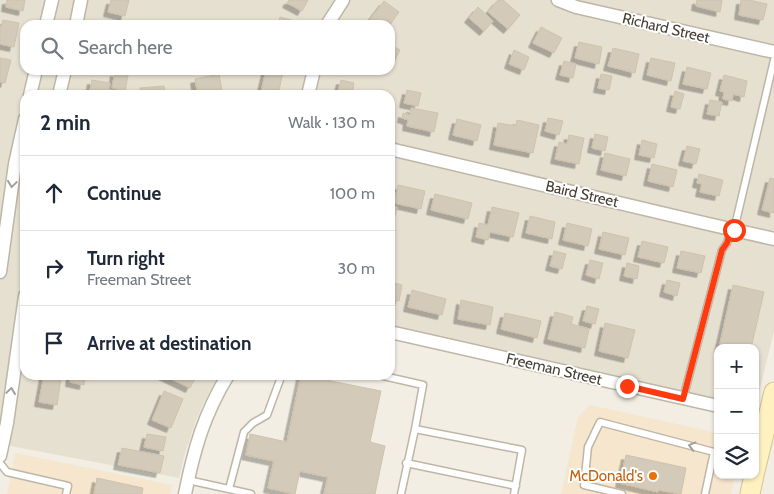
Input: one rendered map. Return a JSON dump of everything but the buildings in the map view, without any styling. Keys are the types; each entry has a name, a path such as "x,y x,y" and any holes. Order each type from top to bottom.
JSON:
{"street":[{"path":"47,20 52,0"},
{"path":"77,20 81,0"},
{"path":"330,20 343,0"},
{"name":"Richard Street","path":"558,0 576,7 774,52"},
{"path":"31,90 35,75"},
{"path":"60,90 64,75"},
{"path":"309,90 313,75"},
{"path":"0,272 15,164 20,142"},
{"name":"Baird Street","path":"395,150 774,239"},
{"path":"0,456 7,423 20,331"},
{"name":"Freeman Street","path":"395,333 714,405"},
{"path":"185,494 195,448 202,428 225,380"},
{"path":"759,451 766,417 774,395"},
{"path":"750,494 753,479"}],"lane":[{"path":"683,399 722,250 732,230 774,60"},
{"path":"395,379 423,385 401,494"},
{"path":"230,489 244,432 253,423 267,415 280,380"},
{"path":"622,494 584,485 588,447 600,422 714,451"},
{"path":"415,429 522,450 514,494"},
{"path":"705,494 714,460"},
{"path":"0,463 7,472 68,486 66,494"},
{"path":"406,463 516,486"},
{"path":"188,480 251,494"}],"shaded area":[{"path":"0,0 774,0 774,331 759,393 759,344 714,344 714,400 395,326 395,90 20,90 20,380 216,380 197,418 179,478 0,444"},
{"path":"590,405 714,432 714,479 734,479 731,494 561,494 578,417"},
{"path":"15,453 172,485 170,494 7,494"}],"place":[{"name":"McDonald's","path":"653,476"}],"route":[{"path":"627,386 683,399 722,250 727,243 731,229 734,230"}]}
